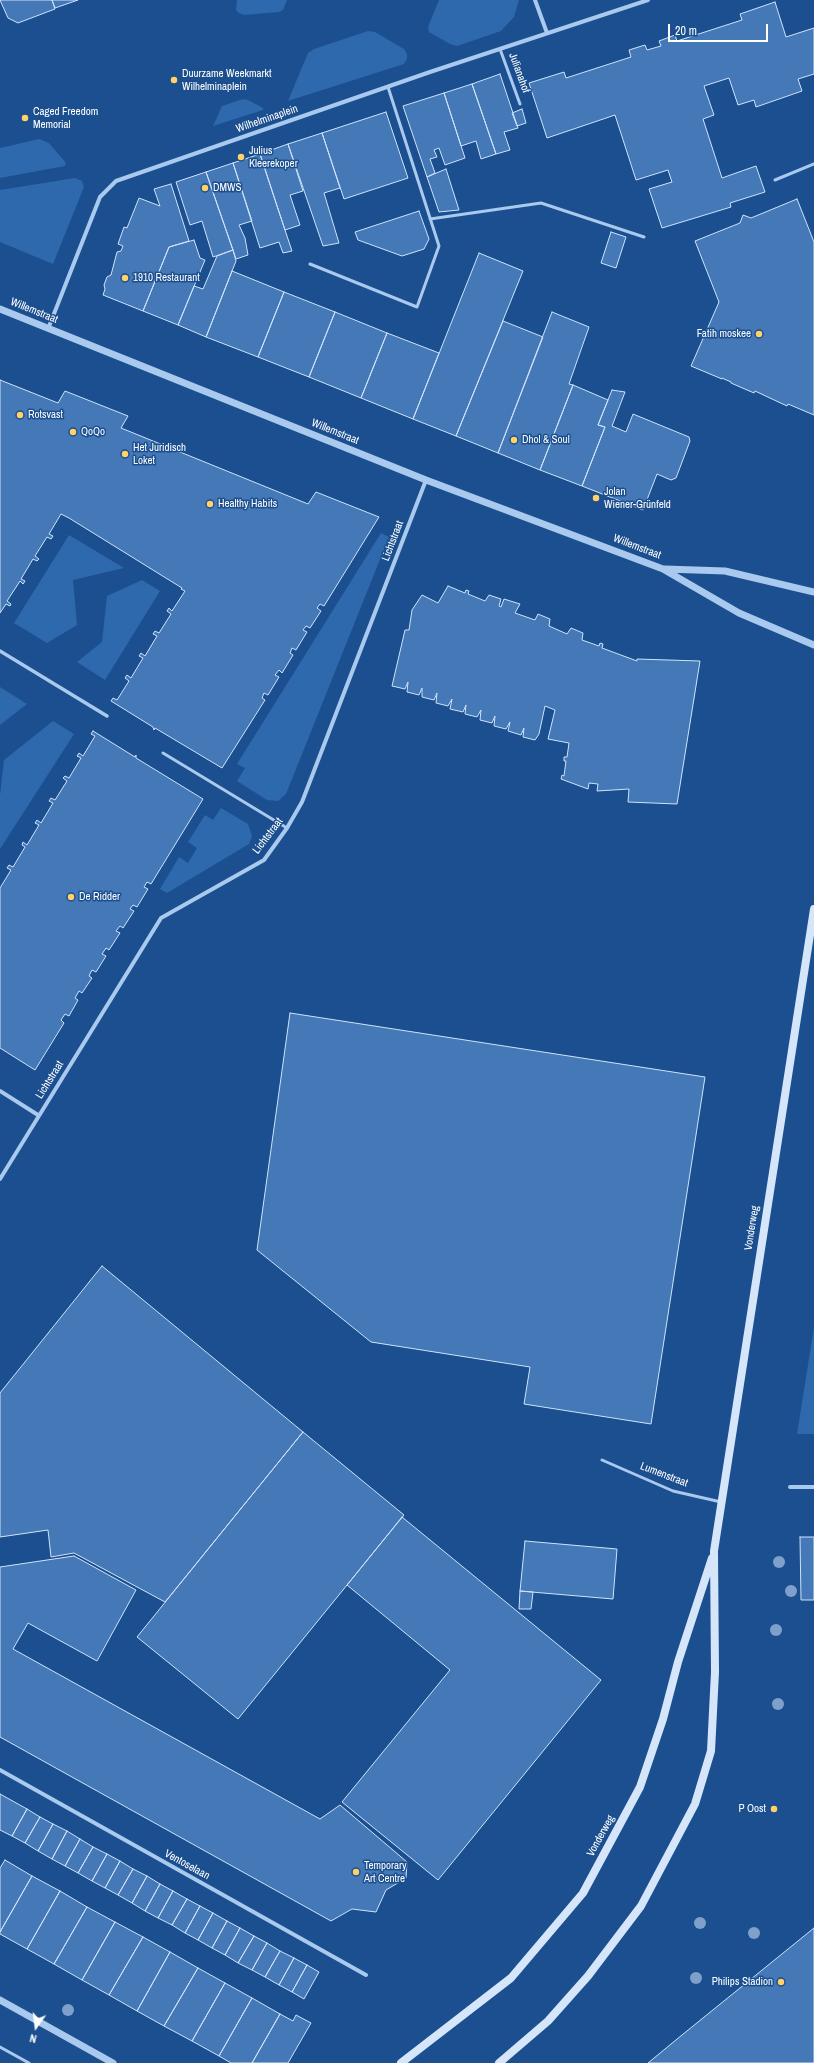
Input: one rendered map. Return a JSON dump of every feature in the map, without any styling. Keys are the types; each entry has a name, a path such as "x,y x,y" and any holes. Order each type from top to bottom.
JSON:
{"main road":[{"name":"Vonderweg","path":"499,2063 548,2021 588,1976 641,1906 695,1804 711,1751 715,1672 714,1551 720,1502 814,909"},
{"name":"Vonderweg","path":"401,2063 511,1978 582,1893 640,1787 663,1719 678,1662 714,1551"}],"street":[{"path":"535,0 547,34"},
{"name":"Wilhelminaplein","path":"48,329 100,197 116,181 388,87 648,0"},
{"name":"Willemstraat","path":"0,309 426,480 663,569 739,613 814,645"},
{"name":"Lichtstraat","path":"0,1091 38,1115 161,918 264,860 287,828 302,802 426,480"},
{"name":"Willemstraat","path":"663,569 724,572 814,592"},
{"path":"0,651 107,716"},
{"path":"0,1179 38,1115"},
{"path":"790,1487 814,1487"},
{"name":"Ventoselaan","path":"0,1770 366,1975"},
{"path":"0,2000 113,2063"}],"lane":[{"name":"Julianahof","path":"500,49 520,104"},
{"path":"310,264 417,307 439,246 388,87"},
{"path":"775,180 814,164"},
{"path":"430,219 541,203 644,236"},
{"path":"163,752 287,828"},
{"name":"Lumenstraat","path":"602,1460 673,1491 720,1502"},
{"path":"0,2046 29,2063"}],"shaded area":[{"path":"237,0 287,0 283,10 279,12 244,15 236,10"},
{"path":"439,0 519,0 514,17 501,31 457,46 450,44 429,32 428,27"},
{"path":"368,31 375,32 404,49 407,54 407,59 404,64 288,101 308,53 314,49"},
{"path":"243,99 263,108 263,110 213,126 222,106"},
{"path":"39,139 49,143 66,163 65,166 0,178 0,148"},
{"path":"75,178 82,181 84,187 53,264 0,242 0,190"},
{"path":"381,533 389,537 286,794 278,801 267,800 237,781 245,768 237,764"},
{"path":"69,535 124,568 73,580 77,625 47,643 14,623"},
{"path":"142,580 160,591 105,680 77,662 102,642 107,596"},
{"path":"0,687 27,704 0,725"},
{"path":"53,721 74,734 0,849 0,795 4,760"},
{"path":"221,808 248,824 252,836 249,844 167,893 160,889 179,857 188,863 197,848 188,842 205,815 213,820"},
{"path":"814,1327 814,1434 797,1434"}],"building":[{"path":"0,0 52,0 55,9 18,23 8,18"},
{"path":"52,0 78,0 55,8"},
{"path":"775,2 786,37 814,28 814,74 798,79 802,91 756,107 754,100 738,105 729,78 704,86 714,115 703,119 722,178 756,166 765,192 730,203 731,207 662,228 649,189 672,182 668,170 636,180 615,115 547,138 529,83 564,72 566,78 631,57 629,50 645,45 647,50 661,46 659,41 675,35 677,41 742,20 740,14"},
{"path":"500,74 518,128 504,132 510,150 496,154 472,84"},
{"path":"472,84 496,154 481,159 476,141 461,146 444,93"},
{"path":"444,93 465,158 445,165 439,148 434,150 437,157 430,159 435,173 427,177 403,106"},
{"path":"522,109 526,123 517,126 512,113"},
{"path":"386,112 408,178 344,199 322,133"},
{"path":"322,133 340,188 324,193 339,243 323,246 288,144"},
{"path":"288,144 303,191 290,195 300,225 285,230 260,154"},
{"path":"260,154 292,251 283,253 279,242 260,248 233,163"},
{"path":"233,163 252,221 239,225 245,238 248,255 236,259 206,172"},
{"path":"446,169 459,210 439,212 427,177"},
{"path":"206,172 233,250 213,257 202,221 190,225 176,182"},
{"path":"171,184 189,241 169,247 143,311 103,295 105,289 104,285 107,277 111,275 117,252 121,251 123,246 118,244 124,227 127,228 139,198 160,206 154,189"},
{"name":"Fatih moskee","path":"797,199 814,242 814,415 788,404 787,406 755,391 754,393 691,366 719,302 695,241 740,223 743,215 751,218"},
{"path":"419,211 429,239 424,249 402,256 358,240 355,232"},
{"path":"611,232 626,237 616,268 601,263"},
{"path":"194,240 200,258 205,260 178,325 143,311 169,247"},
{"path":"233,250 236,261 206,337 178,325 194,286 203,289 217,256"},
{"path":"479,253 523,271 456,436 413,419"},
{"path":"232,271 284,292 258,357 206,337"},
{"path":"284,292 335,312 309,377 258,357"},
{"path":"335,312 387,333 361,398 309,377"},
{"path":"552,312 589,327 569,384 573,385 540,470 498,453"},
{"path":"503,321 543,337 498,453 456,436"},
{"path":"387,333 439,353 413,419 361,398"},
{"path":"0,380 58,403 65,391 128,416 121,428 308,504 316,492 379,517 324,606 320,604 317,608 321,611 310,628 306,626 303,630 307,632 296,650 292,648 290,653 293,655 282,673 279,670 275,675 279,677 268,695 264,693 262,698 265,700 222,768 155,728 154,730 153,727 111,701 113,698 117,700 129,681 125,678 127,675 131,678 143,658 139,656 141,653 145,656 157,636 153,634 155,631 159,633 171,614 167,611 169,608 172,611 185,591 181,589 182,588 61,514 49,534 53,536 51,539 47,537 35,556 39,559 37,561 33,559 21,579 25,581 23,584 20,581 7,601 11,604 10,606 6,604 0,613"},
{"path":"573,385 608,400 598,425 605,427 582,486 540,470"},
{"path":"612,390 625,392 612,426 626,432 633,414 689,437 690,441 676,478 671,480 657,474 643,510 582,486 605,427 598,425"},
{"path":"448,586 465,593 466,590 469,591 468,594 485,601 489,595 501,599 499,606 501,607 504,599 520,604 515,613 535,620 538,614 550,619 549,626 567,634 571,628 583,633 582,640 599,646 600,643 603,644 602,648 637,661 637,659 700,661 677,804 628,802 629,789 597,791 598,784 589,783 588,789 561,779 562,775 564,776 566,761 564,761 564,757 567,757 569,743 548,739 555,710 545,706 539,734 535,740 523,737 524,728 521,735 508,731 510,722 506,729 494,726 495,716 492,723 480,720 481,710 477,717 465,714 466,705 463,712 450,709 452,699 448,706 436,703 437,693 434,700 422,697 422,688 419,695 407,692 408,682 405,689 392,686 405,630 409,630 412,610 422,595 438,603"},
{"name":"De Ridder","path":"93,731 135,757 136,755 136,758 203,799 151,884 147,882 144,887 148,889 137,907 133,905 130,909 134,911 123,928 120,926 116,931 120,933 109,950 106,948 102,954 106,956 96,972 92,970 89,976 92,978 82,993 79,991 75,998 78,1000 69,1016 65,1014 61,1020 64,1023 35,1070 0,1048 0,888 11,870 7,868 9,865 13,867 25,847 22,845 23,842 27,845 39,825 35,823 37,820 41,823 53,803 49,801 51,798 55,800 67,781 63,778 65,776 69,778 81,758 77,756 79,753 83,756 95,736 91,734"},
{"path":"290,1013 705,1077 651,1424 524,1404 530,1367 371,1342 257,1250"},
{"path":"102,1266 303,1432 165,1602 74,1553 51,1557 48,1530 0,1537 0,1393"},
{"path":"303,1432 404,1515 238,1719 137,1637"},
{"path":"402,1517 601,1680 438,1880 342,1802 450,1670 347,1585"},
{"path":"800,1537 814,1537 814,1600 801,1600"},
{"path":"525,1541 617,1549 613,1599 520,1591"},
{"path":"74,1556 136,1590 97,1661 28,1623 13,1649 320,1819 340,1805 407,1862 406,1878 386,1890 376,1912 352,1909 331,1921 0,1737 0,1567"},
{"path":"520,1591 533,1592 531,1609 519,1609"},
{"path":"0,1794 27,1809 12,1836 0,1830"},
{"path":"27,1809 40,1817 25,1843 12,1836"},
{"path":"40,1817 53,1824 38,1851 25,1843"},
{"path":"53,1824 67,1831 52,1859 38,1851"},
{"path":"67,1831 80,1839 65,1866 52,1859"},
{"path":"80,1839 93,1847 78,1873 65,1866"},
{"path":"93,1847 107,1854 92,1881 78,1873"},
{"path":"107,1854 120,1861 105,1888 92,1881"},
{"path":"5,1860 32,1876 0,1932 0,1868"},
{"path":"120,1861 133,1869 118,1895 105,1888"},
{"path":"133,1869 147,1876 132,1903 118,1895"},
{"path":"32,1876 60,1891 27,1949 0,1934 0,1932"},
{"path":"147,1876 160,1884 145,1911 132,1903"},
{"path":"160,1884 173,1891 158,1918 145,1911"},
{"path":"60,1891 87,1907 54,1964 27,1949"},
{"path":"173,1891 187,1899 172,1925 158,1918"},
{"path":"187,1899 200,1906 185,1933 172,1925"},
{"path":"200,1906 213,1913 198,1940 185,1933"},
{"path":"87,1907 115,1922 82,1980 54,1964"},
{"path":"213,1913 227,1921 212,1948 198,1940"},
{"path":"227,1921 240,1928 225,1955 212,1948"},
{"path":"115,1922 143,1937 109,1995 82,1980"},
{"path":"240,1928 254,1936 238,1963 225,1955"},
{"name":"Philips Stadion","path":"814,1928 814,2063 648,2063 682,2035"},
{"path":"254,1936 267,1943 252,1970 238,1963"},
{"path":"143,1937 170,1952 137,2011 109,1995"},
{"path":"267,1943 280,1951 265,1977 252,1970"},
{"path":"280,1951 294,1958 279,1985 265,1977"},
{"path":"170,1952 198,1968 164,2026 137,2011"},
{"path":"294,1958 307,1965 292,1992 279,1985"},
{"path":"307,1965 319,1972 304,1999 292,1992"},
{"path":"198,1968 225,1983 192,2041 164,2026"},
{"path":"225,1983 252,1998 219,2056 192,2041"},
{"path":"252,1998 280,2014 252,2063 231,2063 219,2056"},
{"path":"280,2014 293,2021 296,2015 311,2023 288,2063 252,2063"}],"place":[{"name":"Duurzame Weekmarkt Wilhelminaplein","path":"174,80"},
{"name":"Caged Freedom Memorial","path":"25,118"},
{"name":"Julius Kleerekoper","path":"241,157"},
{"name":"DMWS","path":"205,188"},
{"name":"1910 Restaurant","path":"125,278"},
{"name":"Fatih moskee","path":"759,334"},
{"name":"Rotsvast","path":"20,415"},
{"name":"QoQo","path":"73,432"},
{"name":"Dhol & Soul","path":"514,440"},
{"name":"Het Juridisch Loket","path":"125,454"},
{"name":"Jolan Wiener-Grünfeld","path":"596,498"},
{"name":"Healthy Habits","path":"210,504"},
{"name":"De Ridder","path":"71,897"},
{"name":"P Oost","path":"774,1809"},
{"name":"Temporary Art Centre","path":"356,1872"},
{"name":"Philips Stadion","path":"781,1982"}]}
